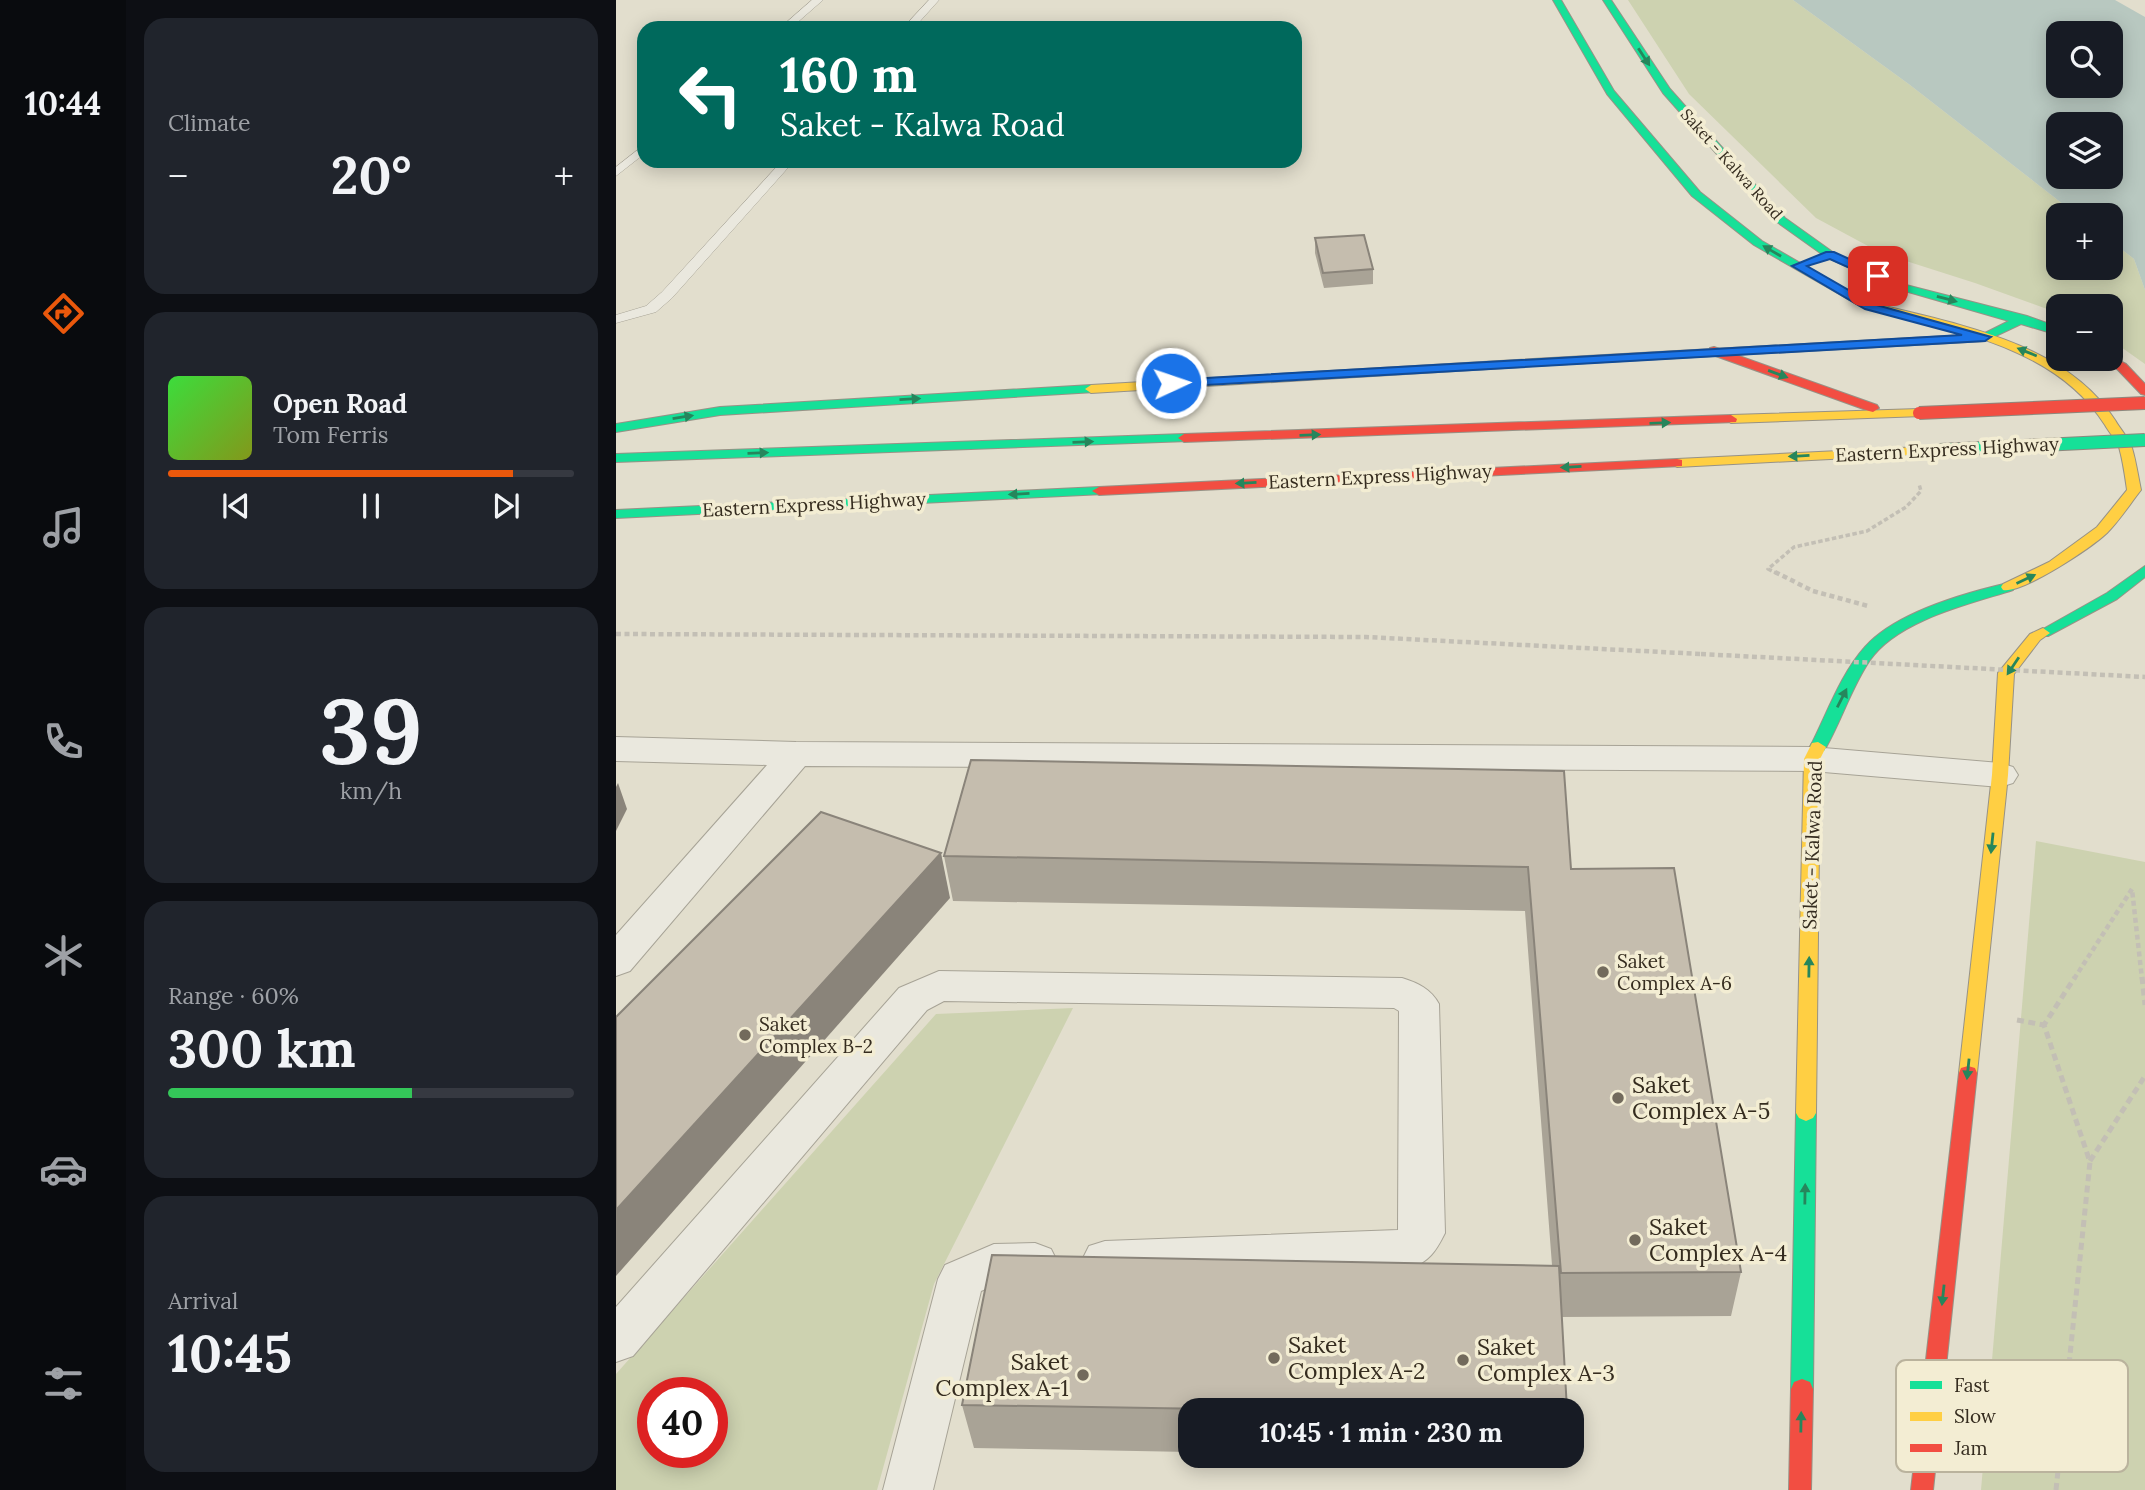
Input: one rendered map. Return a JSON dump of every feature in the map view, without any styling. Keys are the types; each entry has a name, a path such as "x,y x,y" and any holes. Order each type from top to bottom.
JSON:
{"main road":[{"name":"Saket - Kalwa Road","path":"1557,0 1610,92 1696,194 1758,243 1869,307 1985,337 2033,354 2071,378 2102,410 2125,446 2133,491 2102,530 2054,565 2021,583 1916,619 1872,648 1851,682 1812,759 1800,1490"},
{"name":"Saket - Kalwa Road","path":"1607,0 1666,91 1781,220 1830,255 1902,287 2046,327"},
{"path":"1798,266 1830,255"},
{"path":"616,428 720,411 1985,337 2023,319"},
{"path":"1714,351 1891,415"},
{"path":"2123,368 2145,391"},
{"name":"Eastern Express Highway","path":"616,458 1891,415 2145,403"},
{"name":"Eastern Express Highway","path":"616,514 2145,440"},
{"path":"1936,1360 2000,775 2006,673 2035,637 2112,596 2145,570"},
{"path":"1922,1490 1924,1472"}],"street":[{"path":"616,749 796,754 1812,759 2000,775"},
{"path":"616,961 796,754"},
{"path":"616,1341 913,999 939,986 1402,993 1419,1004 1422,1233 1409,1249 995,1264 961,1279 908,1490"}],"lane":[{"path":"793,21 818,0"},
{"path":"914,21 934,0"},
{"path":"616,173 637,154"},
{"path":"616,319 651,309 667,295 782,168"}],"path":[{"path":"1910,450 1921,491 1906,508 1867,531 1794,547 1768,569 1813,591 1916,619"},
{"path":"616,634 1367,637 2145,677"},
{"path":"2069,1360 2090,1162 2044,1025 2132,889 2145,1005"},
{"path":"2090,1162 2145,1076"},
{"path":"2056,1490 2058,1472"}],"green space":[{"path":"1628,0 1793,0 1910,85 2062,203 2046,203 2046,280 2123,280 2123,250 2134,259 2145,290 2145,364 2123,348 2123,294 2046,294 2046,309 1881,253 1816,218 1689,94"},
{"path":"2036,841 2145,862 2145,1490 1981,1490 1983,1472 2128,1472 2128,1360 1992,1360"},
{"path":"1073,1008 934,1284 877,1490 616,1490 616,1374 936,1014"}],"shaded area":[{"path":"1793,0 2115,0 2145,17 2145,290 2134,259 2123,250 2123,203 2062,203 1910,85"}],"building":[{"path":"1364,235 1373,269 1323,273 1315,238"},
{"path":"971,760 1564,771 1571,869 1674,868 1741,1272 1561,1273 1528,867 944,856"},
{"path":"821,812 941,853 616,1210 616,1017"},
{"path":"992,1255 1559,1266 1566,1398 1178,1398 1178,1408 962,1405"}],"traffic: fast":[{"path":"1557,0 1610,92 1696,194 1758,243 1864,304"},
{"path":"1607,0 1666,91 1781,220 1830,255 1902,287 2046,328"},
{"path":"1517,364 1985,337 2023,319"},
{"path":"616,428 720,411 1091,389"},
{"path":"616,458 1184,438"},
{"path":"1940,450 2145,440"},
{"path":"616,514 1099,491"},
{"path":"2043,633 2112,596 2145,570"},
{"path":"1818,747 1858,668 1872,648 1885,637 1936,611 2008,587"},
{"path":"1802,1389 1806,1113"}],"traffic: slow":[{"path":"1864,304 1985,337 2033,354 2071,378 2102,410 2125,446 2134,490 2102,530 2054,565 2008,587"},
{"path":"1091,389 1517,364"},
{"path":"1731,419 1919,413"},
{"path":"1677,463 1940,450"},
{"path":"1968,1073 2000,775 2006,673 2035,637 2043,633"},
{"path":"1806,1113 1812,759 1818,747"}],"traffic: jam":[{"path":"1714,351 1873,408"},
{"path":"2123,368 2145,391"},
{"path":"1919,413 2145,403"},
{"path":"1184,438 1731,419"},
{"path":"1099,491 1677,463"},
{"path":"1936,1360 1968,1073"},
{"path":"1800,1490 1802,1389"},
{"path":"1922,1490 1924,1472"}],"place":[{"name":"Saket Complex A-6","path":"1603,972"},
{"name":"Saket Complex B-2","path":"745,1035"},
{"name":"Saket Complex A-5","path":"1618,1098"},
{"name":"Saket Complex A-4","path":"1635,1240"},
{"name":"Saket Complex A-2","path":"1274,1358"},
{"name":"Saket Complex A-3","path":"1463,1360"},
{"name":"Saket Complex A-1","path":"1083,1375"}],"route":[{"path":"1171,383 1985,337 1869,307 1798,266 1830,255 1878,276"}]}
